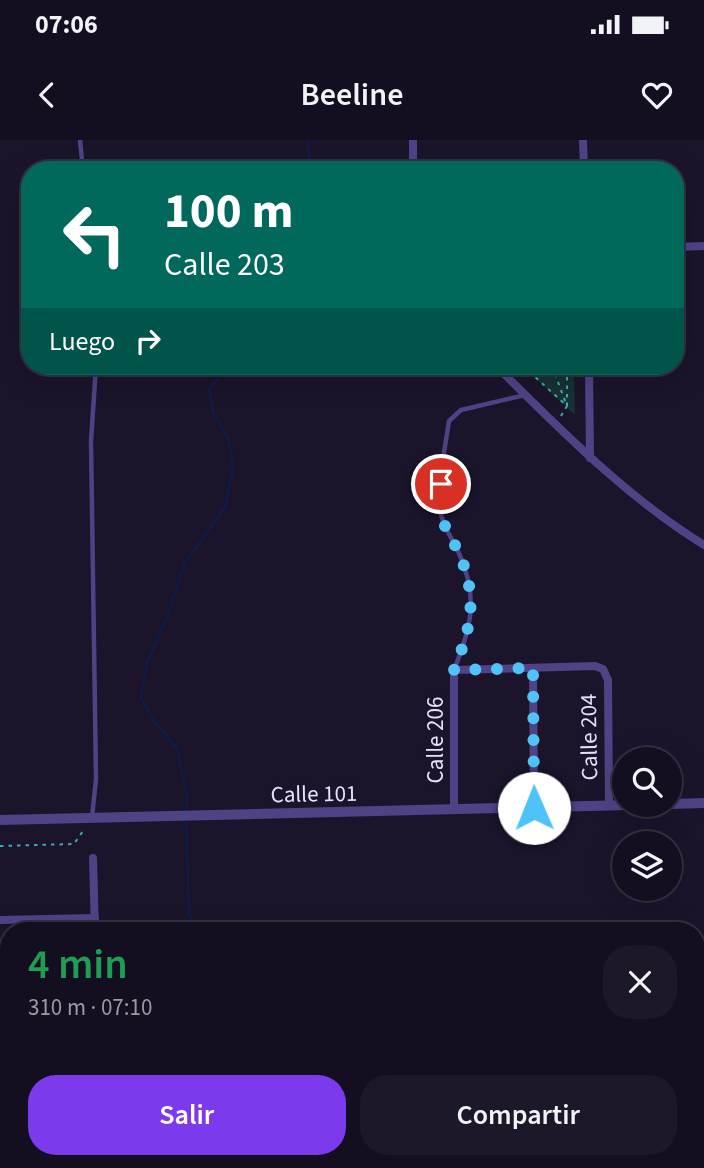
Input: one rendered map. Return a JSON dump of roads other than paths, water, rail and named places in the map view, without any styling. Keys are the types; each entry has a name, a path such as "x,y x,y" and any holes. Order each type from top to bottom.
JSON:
{"street":[{"path":"412,140 413,161"},
{"path":"583,140 584,161"},
{"path":"684,247 704,246"},
{"path":"505,375 590,458 651,509 704,545"},
{"path":"589,375 590,458"},
{"name":"Calle 204","path":"533,668 595,666 603,669 608,680 610,806"},
{"path":"454,670 533,668 534,808"},
{"name":"Calle 206","path":"454,670 454,809"},
{"path":"682,804 704,803"},
{"name":"Calle 101","path":"0,820 610,806"},
{"path":"93,858 94,922"},
{"path":"0,920 94,918"}],"lane":[{"path":"79,140 82,161"},
{"path":"92,818 96,765 91,441 95,375"},
{"path":"454,670 468,635 471,612 469,588 461,558 439,505 449,421 461,410 525,395"}],"waterway":[{"path":"307,140 310,161"},
{"path":"186,812 187,797 177,748 154,721 141,698 147,663 167,617 185,563 225,507 233,469 229,440 213,412 209,389 222,375"},
{"path":"186,819 189,911 192,922"}]}
